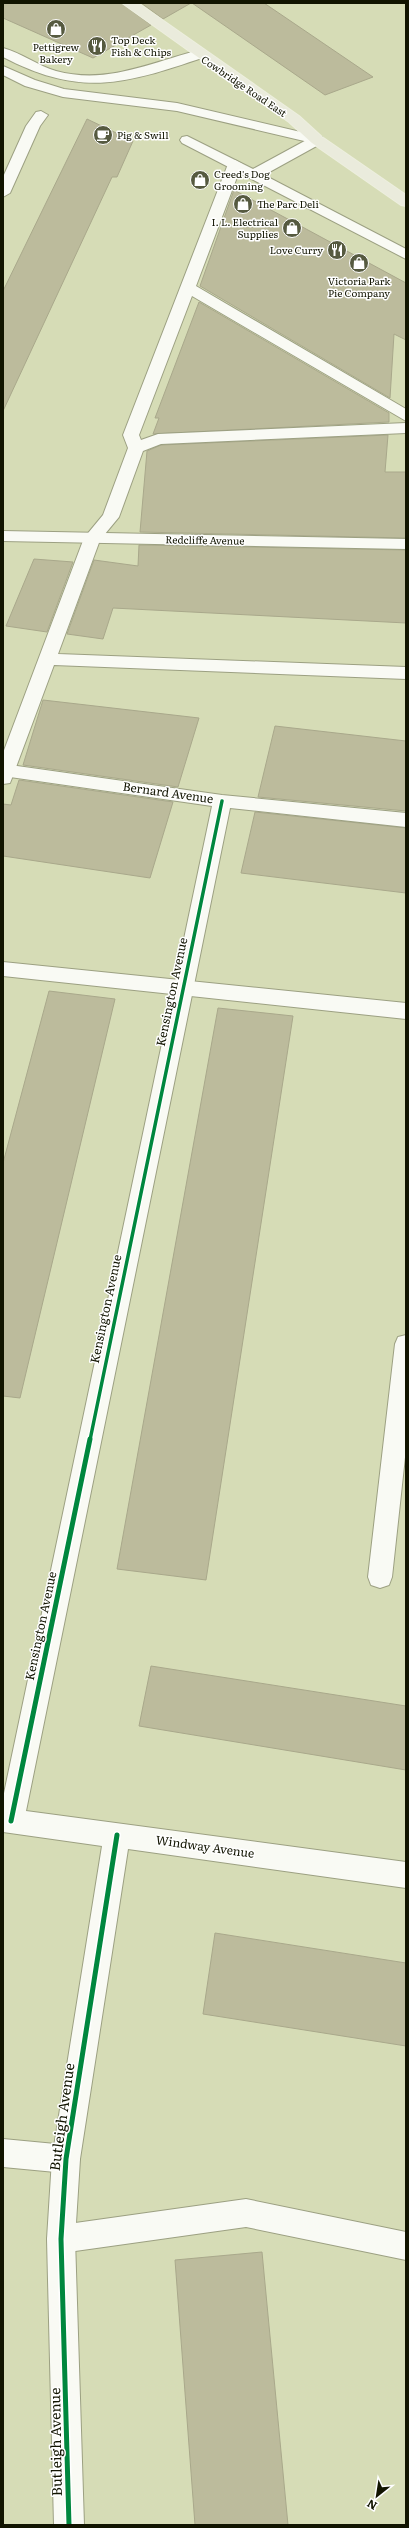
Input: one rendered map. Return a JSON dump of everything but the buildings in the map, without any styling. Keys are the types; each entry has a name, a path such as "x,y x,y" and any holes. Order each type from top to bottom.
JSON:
{"main road":[{"path":"129,3 200,54"},
{"name":"Cowbridge Road East","path":"200,54 294,119 317,140 406,202"}],"street":[{"name":"Cowbridge Road East","path":"3,52 53,75 77,80 96,81 137,75 200,54"},
{"path":"3,70 30,83 63,93 183,108 317,140"},
{"path":"3,193 33,126 41,115"},
{"path":"188,140 406,255"},
{"path":"255,174 317,140"},
{"path":"4,773 92,538 111,517 136,448 131,435 235,164"},
{"path":"187,287 406,416"},
{"path":"136,448 158,439 406,428"},
{"name":"Redcliffe Avenue","path":"3,536 406,544"},
{"path":"47,659 406,673"},
{"name":"Bernard Avenue","path":"4,773 222,801 406,820"},
{"name":"Kensington Avenue","path":"7,1821 222,801"},
{"path":"3,969 406,1011"},
{"path":"380,1577 406,1344"},
{"name":"Windway Avenue","path":"7,1821 406,1875"},
{"name":"Butleigh Avenue","path":"69,2525 61,2239 66,2159 117,1835"},
{"path":"3,2153 66,2159"},
{"path":"61,2239 246,2213 406,2246"}],"cycle path":[{"path":"11,1821 222,801"},
{"path":"69,2525 61,2239 66,2159 117,1835"}],"place":[{"name":"Pettigrew Bakery","path":"56,29"},
{"name":"Top Deck Fish & Chips","path":"97,46"},
{"name":"Pig & Swill","path":"103,135"},
{"name":"Creed's Dog Grooming","path":"200,180"},
{"name":"The Parc Deli","path":"243,204"},
{"name":"I. L. Electrical Supplies","path":"292,228"},
{"name":"Love Curry","path":"337,250"},
{"name":"Victoria Park Pie Company","path":"359,263"}]}
